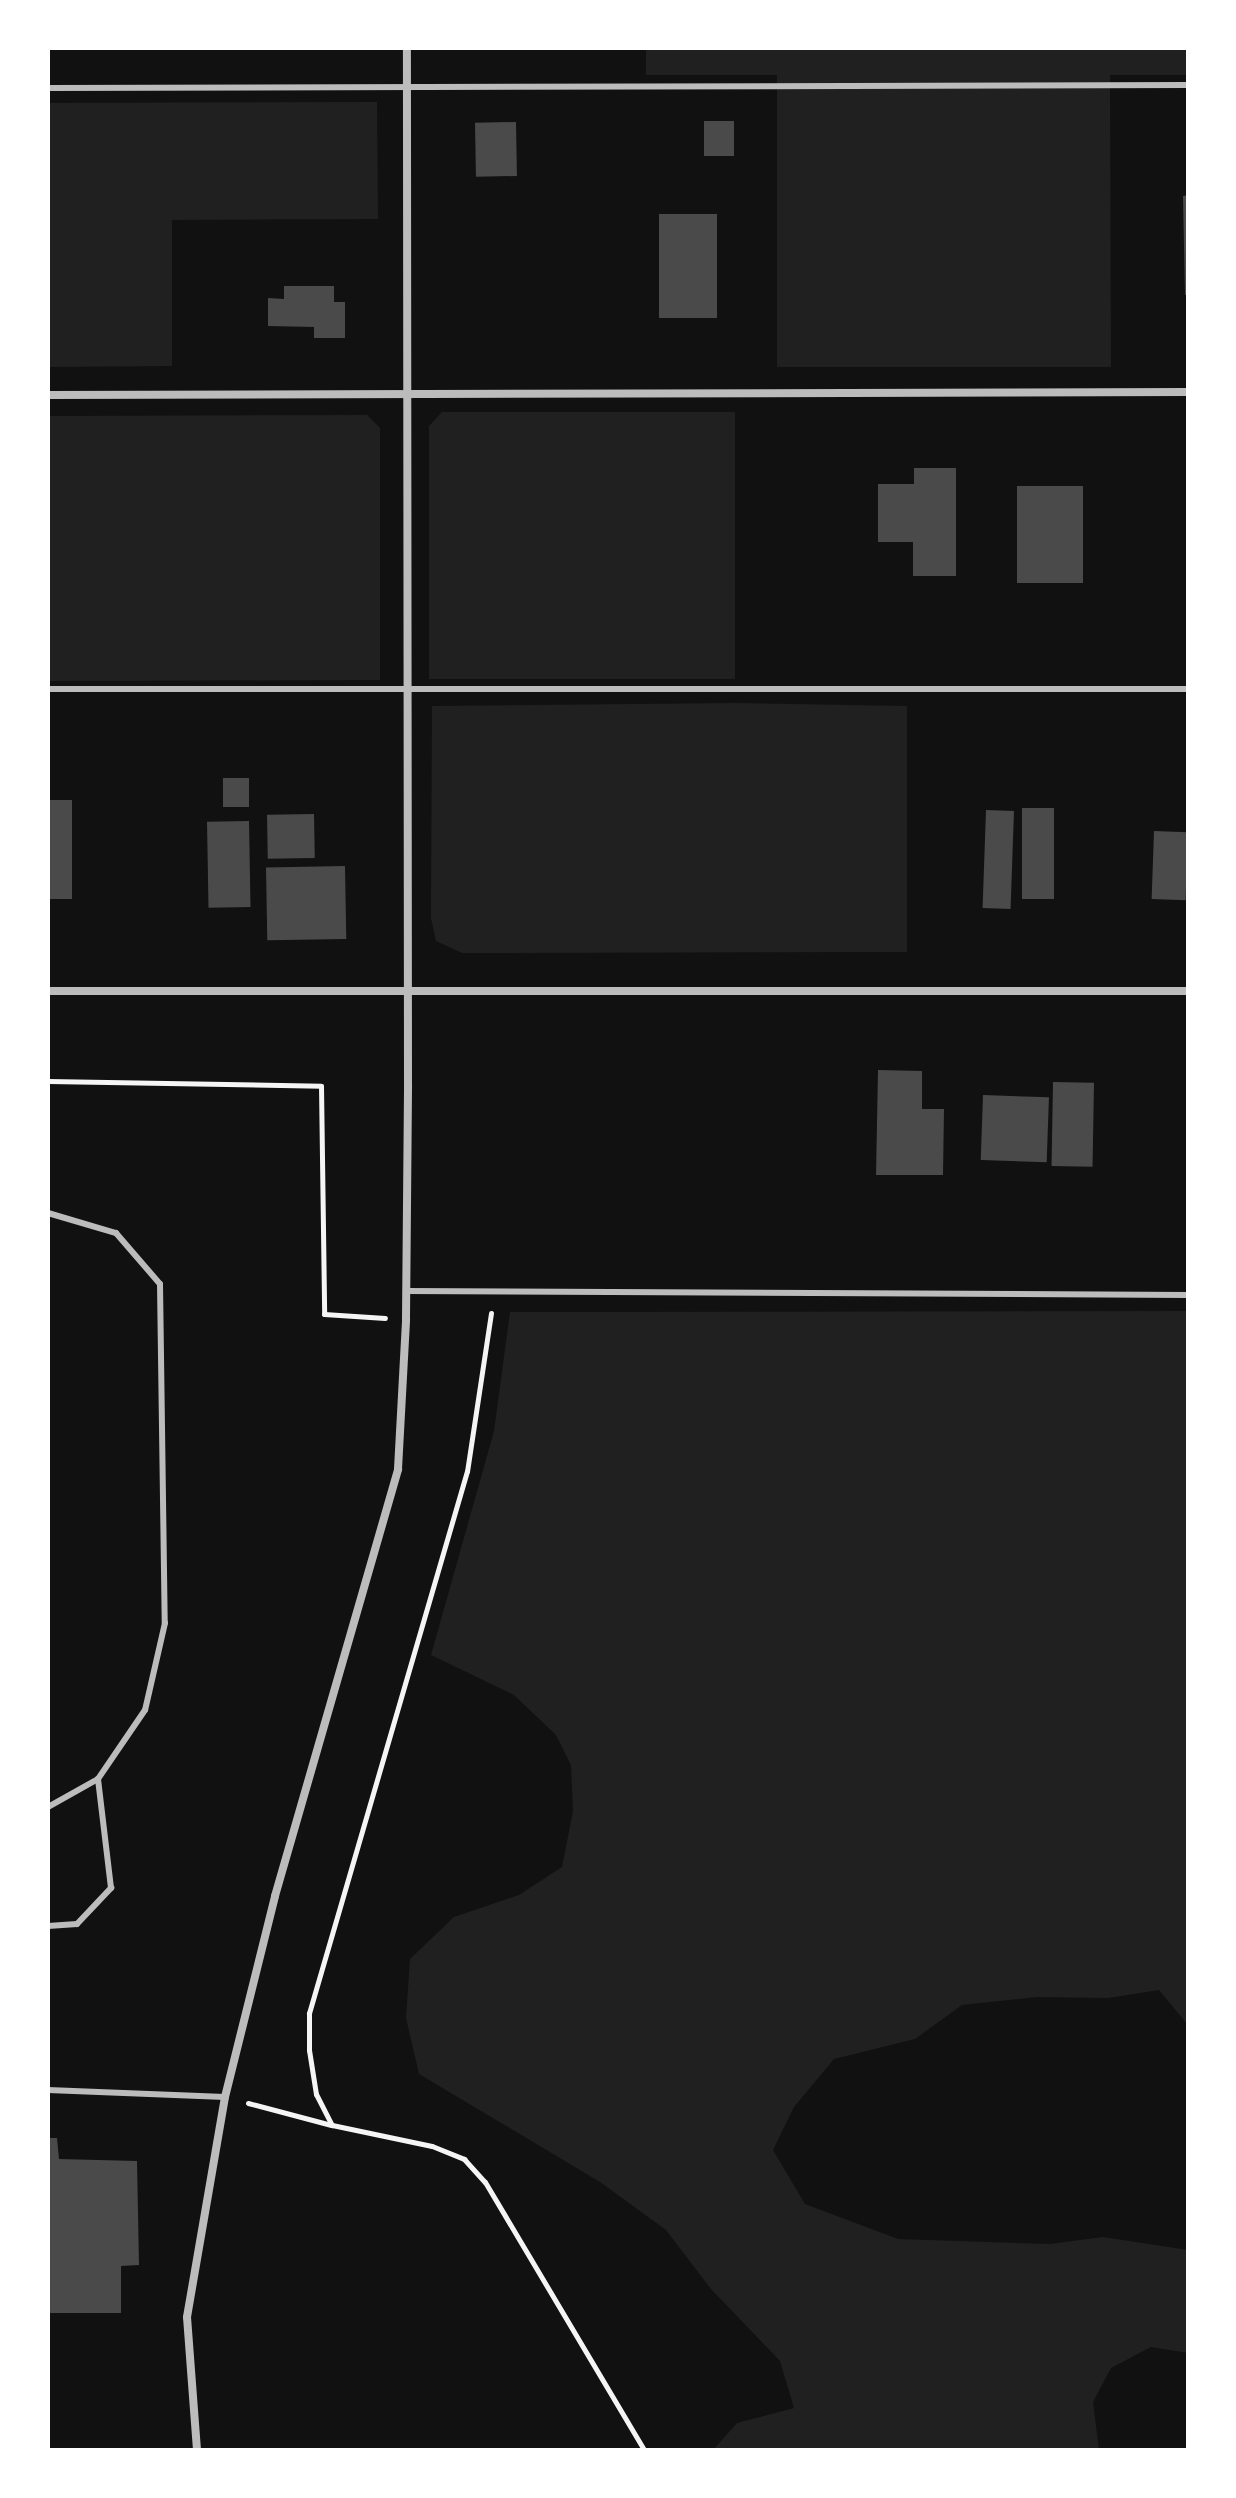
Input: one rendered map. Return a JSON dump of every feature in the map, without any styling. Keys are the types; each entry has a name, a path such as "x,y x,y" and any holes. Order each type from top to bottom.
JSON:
{"street":[{"path":"197,2450 187,2317 225,2097 275,1896 398,1469 406,1319 404,686 407,48"},
{"path":"48,395 1188,392"},
{"path":"48,991 1188,991"}],"lane":[{"path":"48,88 1188,85"},
{"path":"48,689 404,686 1188,689"},
{"path":"48,1213 116,1233 160,1284 165,1623 145,1710 98,1779 48,1807"},
{"path":"406,1291 1188,1295"},
{"path":"48,1926 77,1924 111,1888 98,1779"},
{"path":"48,2090 225,2097"}],"path":[{"path":"48,1081 321,1086 324,1314 406,1319"},
{"path":"332,2125 316,2094 309,2013 467,1471 492,1299"},
{"path":"225,2097 332,2125 432,2146 464,2159 485,2182 644,2450"}],"shaded area":[{"path":"646,48 1188,48 1188,75 1110,75 1111,367 777,367 777,75 646,75"},
{"path":"377,102 378,219 172,220 172,366 48,367 48,103"},
{"path":"442,412 735,412 735,679 429,679 429,426"},
{"path":"367,415 380,428 380,680 48,681 48,416"},
{"path":"735,703 907,706 907,952 462,953 436,941 431,918 432,706"},
{"path":"1188,1311 1188,2025 1159,1990 1108,1998 1037,1997 962,2005 915,2039 834,2059 794,2107 773,2150 805,2204 898,2239 1050,2244 1103,2237 1188,2250 1188,2353 1151,2347 1111,2368 1093,2402 1099,2450 713,2450 737,2423 794,2408 780,2361 711,2289 666,2230 600,2182 419,2074 406,2018 410,1959 454,1917 519,1895 562,1867 573,1811 571,1765 556,1735 514,1695 431,1655 494,1431 510,1312"}],"building":[{"path":"704,121 734,121 734,156 704,156"},
{"path":"516,122 517,176 476,177 475,123"},
{"path":"1188,195 1188,295 1185,295 1183,196"},
{"path":"659,214 717,214 717,318 659,318"},
{"path":"284,286 334,286 334,302 345,302 345,338 314,338 314,327 268,326 268,298 284,299"},
{"path":"914,468 956,468 956,576 913,576 913,542 878,542 878,484 914,484"},
{"path":"1017,486 1083,486 1083,583 1017,583"},
{"path":"223,778 249,778 249,807 223,807"},
{"path":"48,800 72,800 72,899 48,899"},
{"path":"1022,808 1054,808 1054,899 1022,899"},
{"path":"986,810 1014,811 1011,909 983,908"},
{"path":"314,814 315,858 268,859 267,815"},
{"path":"249,821 251,907 209,908 207,822"},
{"path":"1154,831 1188,832 1186,900 1152,899"},
{"path":"345,866 346,939 267,940 266,867"},
{"path":"878,1070 922,1071 922,1109 944,1109 943,1175 876,1175"},
{"path":"1053,1082 1094,1083 1093,1167 1052,1166"},
{"path":"983,1095 1049,1097 1047,1162 981,1160"},
{"path":"48,2138 57,2138 59,2159 137,2161 139,2265 121,2266 121,2313 48,2313"}]}
